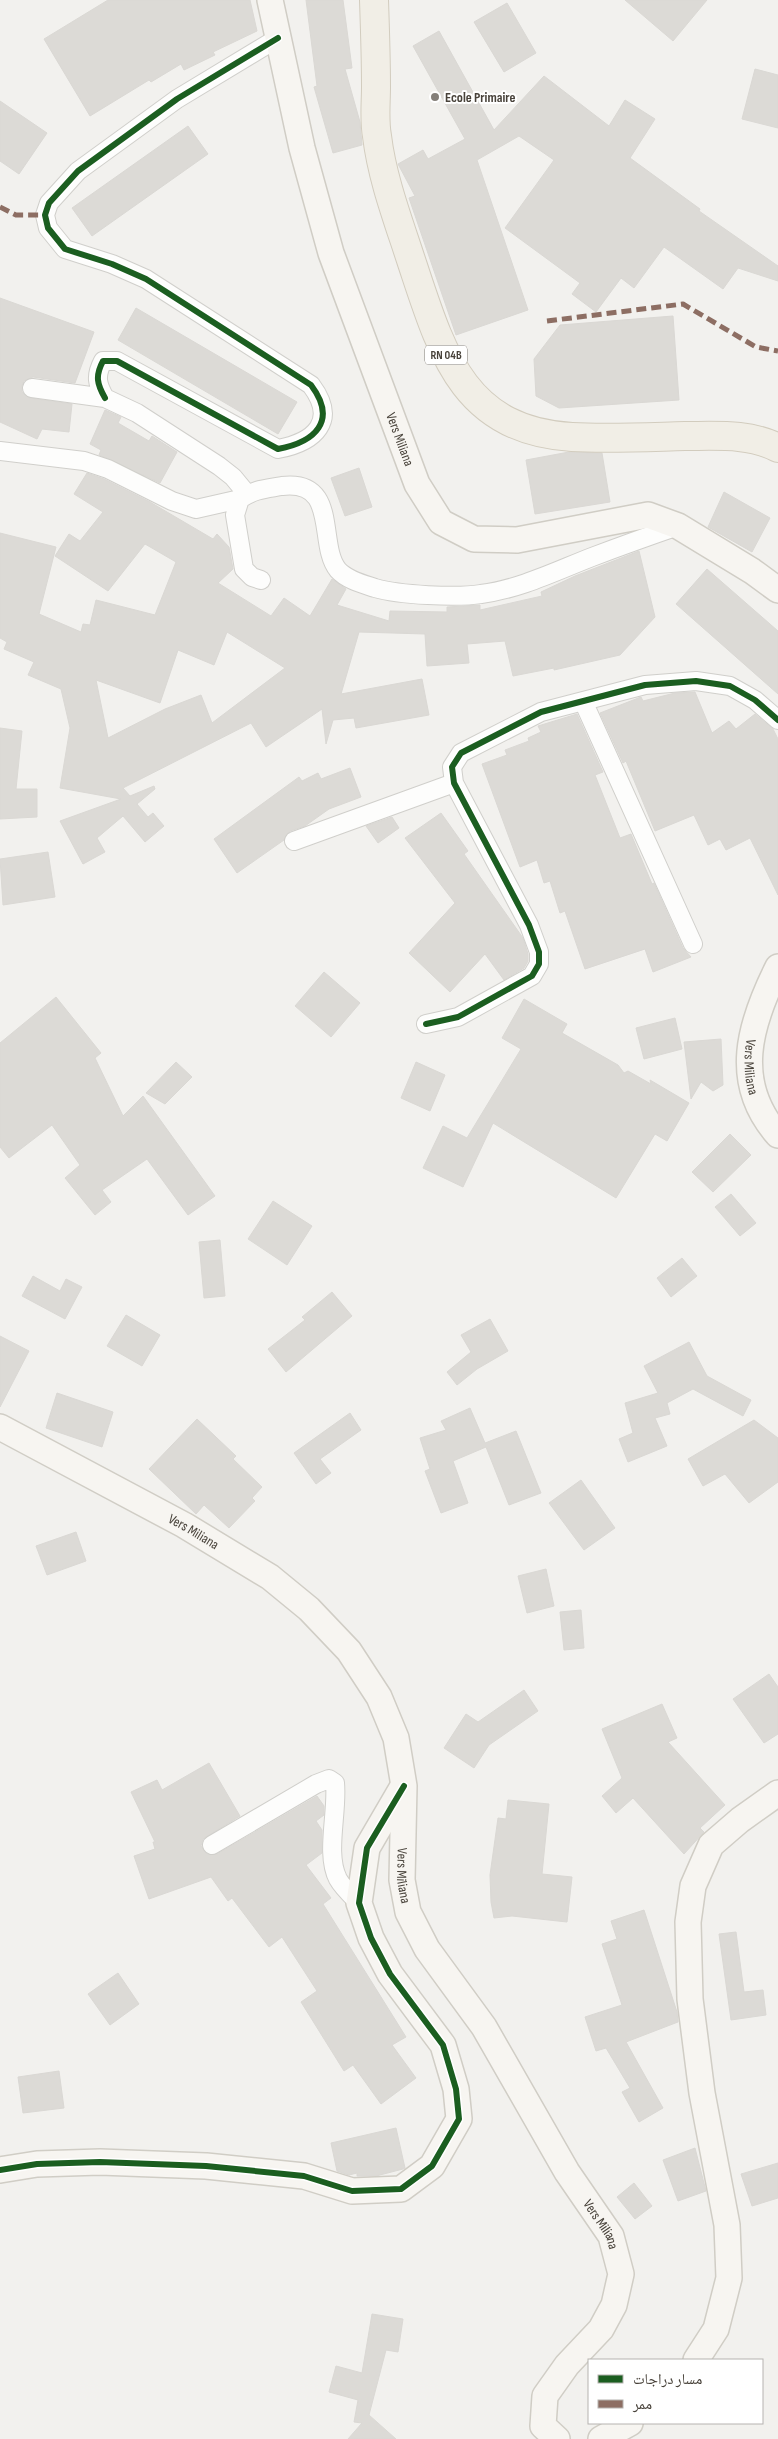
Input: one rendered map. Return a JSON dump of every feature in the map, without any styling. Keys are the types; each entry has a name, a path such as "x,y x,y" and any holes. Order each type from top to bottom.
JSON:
{"main road":[{"name":"Vers Miliana","path":"270,0 302,148 331,253 417,484 441,522 474,539 517,540 648,514 678,526 752,571 778,590"},
{"name":"RN 04B","path":"374,0 376,136 393,205 428,310 451,365 471,392 495,414 516,427 548,435 575,437 731,435 770,444 778,448"},
{"name":"Vers Miliana","path":"778,967 757,1013 748,1052 752,1089 769,1124 778,1135"},
{"name":"Vers Miliana","path":"0,1427 184,1525 270,1577 309,1609 349,1651 380,1697 396,1738 404,1786 402,1880 408,1912 427,1949 484,2027 567,2172 611,2236 620,2274 614,2305 601,2329 567,2365 545,2396 543,2426 558,2439"},
{"path":"0,2170 37,2164 100,2162 206,2166 304,2176 352,2191 401,2189 432,2166 458,2119 456,2089 443,2044 390,1974 371,1938 359,1903 366,1848 404,1786"},
{"path":"697,2359 716,2329 729,2278 727,2224 702,2093 690,1999 688,1922 693,1886 711,1845 740,1820 778,1793"},
{"path":"601,2439 628,2424"}],"street":[{"path":"105,398 97,384 98,370 103,361 118,361 278,450 296,446 315,434 323,416 321,398 311,385 146,280 112,264 65,249 48,228 45,215 49,204 78,171 177,99 278,38"},
{"path":"32,388 105,398 137,413 219,466 233,477 243,496"},
{"path":"0,451 84,461 108,469 172,501 196,509 243,496 252,490 294,485 309,491 322,506 333,558 338,570 355,582 372,587 423,594 480,595 537,579 678,526"},
{"path":"243,496 235,515 244,569 252,577 261,580"},
{"path":"426,1024 458,1017 532,976 539,964 540,952 529,925 454,783 452,767 461,754 541,712 645,685 696,681 730,686 756,700 778,720"},
{"path":"583,702 694,944"},
{"path":"294,841 454,783"},
{"path":"212,1845 316,1784 329,1779 335,1783 337,1796 333,1863 339,1880 359,1903"}],"building":[{"path":"108,0 250,0 257,31 213,52 215,55 184,70 181,64 151,82 149,80 90,116 44,39"},
{"path":"306,0 343,0 352,68 345,69 360,122 362,145 333,153 314,87 317,86"},
{"path":"625,0 707,0 673,41"},
{"path":"507,3 536,53 504,72 474,22"},
{"path":"439,31 494,130 544,76 609,126 625,100 655,119 630,158 700,209 699,211 778,266 778,281 738,268 723,289 664,247 634,288 621,278 596,312 572,294 580,283 505,228 554,160 519,136 477,160 528,310 456,335 409,198 415,196 398,164 423,150 428,159 465,139 413,46"},
{"path":"755,69 778,75 778,128 742,119"},
{"path":"0,101 47,133 19,174 0,161"},
{"path":"188,126 208,154 92,236 72,208"},
{"path":"0,298 94,332 75,383 33,377 24,381 22,386 22,392 30,398 72,404 69,432 42,429 37,439 0,422"},
{"path":"136,308 297,402 278,434 118,340"},
{"path":"673,316 679,400 559,408 536,396 534,359 560,325"},
{"path":"105,410 121,417 118,423 149,441 152,436 177,452 160,483 99,455 101,450 90,444"},
{"path":"569,452 602,453 610,502 535,514 526,460"},
{"path":"359,468 372,507 345,516 331,478"},
{"path":"87,473 104,479 150,502 213,539 217,534 229,547 233,569 218,583 271,616 284,598 310,616 332,579 346,589 337,605 389,621 390,611 447,612 447,607 480,605 480,610 542,596 541,592 575,576 639,551 655,617 620,655 554,670 554,668 513,676 505,641 467,644 469,663 427,666 425,634 359,632 341,694 422,679 429,715 356,728 354,718 333,720 326,744 322,709 266,747 251,723 123,788 130,796 154,786 155,789 137,804 148,817 153,813 164,826 145,842 123,816 97,838 105,852 83,864 60,821 121,799 60,788 70,728 61,689 28,675 34,662 4,649 7,642 0,638 0,533 56,547 39,614 81,632 83,624 90,625 96,600 155,615 176,562 145,544 108,591 55,556 69,534 80,541 103,512 74,494","holes":["227,632 285,668 212,723 201,695 165,709 108,738 96,680 160,703 178,650 214,665"]},
{"path":"724,492 770,518 752,552 708,527"},
{"path":"707,569 778,631 778,694 676,604"},
{"path":"695,692 712,733 729,721 736,729 755,714 773,729 778,739 778,895 750,838 726,850 720,839 708,845 694,815 655,831 626,761 623,763 600,713 641,697 643,701 675,693"},
{"path":"577,714 603,772 595,775 620,838 631,834 652,884 654,883 683,948 691,957 653,972 645,949 585,969 565,911 560,913 550,881 544,883 537,860 520,867 482,764 507,755 505,750 529,741 528,738 541,732 538,726"},
{"path":"0,728 22,731 16,789 37,789 37,817 0,819"},
{"path":"350,768 361,797 329,809 305,826 290,831 284,840 237,873 214,839 299,777 302,781 318,773 321,779"},
{"path":"441,813 468,851 464,854 523,938 528,954 528,961 524,968 504,980 485,954 450,992 409,953 455,903 405,838"},
{"path":"392,817 399,828 378,843 366,826"},
{"path":"48,852 55,897 3,905 0,859"},
{"path":"324,972 360,1003 331,1037 295,1006"},
{"path":"56,997 101,1053 95,1058 123,1116 143,1096 215,1196 188,1215 147,1159 102,1190 111,1202 95,1215 65,1178 80,1165 52,1125 9,1158 0,1147 0,1043"},
{"path":"524,999 567,1024 562,1033 618,1065 624,1073 628,1071 651,1084 650,1080 689,1103 667,1141 655,1134 616,1198 493,1123 463,1187 423,1168 443,1126 467,1138 521,1049 502,1038"},
{"path":"675,1018 682,1049 644,1059 636,1028"},
{"path":"721,1039 723,1085 713,1091 701,1082 691,1099 684,1042"},
{"path":"176,1062 192,1077 165,1104 146,1093"},
{"path":"416,1062 445,1075 430,1111 401,1098"},
{"path":"730,1134 751,1155 713,1192 692,1172"},
{"path":"731,1194 756,1223 740,1236 715,1207"},
{"path":"273,1201 312,1226 287,1265 248,1239"},
{"path":"220,1240 225,1296 204,1298 199,1242"},
{"path":"682,1258 697,1276 671,1297 657,1278"},
{"path":"33,1276 60,1291 66,1279 82,1287 65,1319 22,1296"},
{"path":"332,1292 352,1316 286,1372 268,1349 305,1320 302,1317"},
{"path":"126,1315 160,1335 142,1366 107,1346"},
{"path":"490,1319 508,1351 477,1369 457,1385 447,1372 471,1352 461,1335"},
{"path":"0,1336 29,1351 0,1407"},
{"path":"689,1342 707,1376 751,1400 743,1416 693,1389 667,1403 670,1414 655,1418 667,1446 628,1462 619,1439 633,1433 625,1403 658,1393 644,1366"},
{"path":"57,1393 113,1412 102,1447 46,1428"},
{"path":"470,1408 485,1443 516,1431 541,1493 509,1505 486,1447 453,1461 468,1503 441,1513 425,1471 430,1469 420,1438 446,1430 441,1421"},
{"path":"350,1413 361,1430 320,1459 331,1473 316,1484 294,1453"},
{"path":"197,1419 236,1456 233,1459 262,1487 252,1498 255,1501 229,1528 204,1505 196,1514 149,1469"},
{"path":"754,1420 778,1438 778,1482 749,1503 725,1474 703,1486 688,1459"},
{"path":"581,1480 615,1528 584,1550 549,1503"},
{"path":"76,1532 86,1561 47,1575 36,1546"},
{"path":"546,1569 554,1606 527,1613 518,1576"},
{"path":"581,1610 584,1648 564,1650 560,1612"},
{"path":"769,1674 778,1687 778,1734 764,1743 733,1699"},
{"path":"524,1690 538,1711 489,1745 474,1768 444,1748 466,1714 478,1722"},
{"path":"662,1704 677,1738 668,1742 725,1805 700,1828 704,1832 684,1854 633,1798 616,1813 602,1796 622,1778 602,1729"},
{"path":"209,1763 240,1816 203,1839 201,1846 207,1854 217,1854 317,1796 324,1806 324,1815 316,1821 322,1830 322,1853 306,1865 331,1898 323,1904 406,2037 392,2045 416,2078 381,2104 353,2065 344,2071 301,2002 317,1991 282,1937 269,1947 232,1898 228,1901 211,1877 149,1899 134,1856 155,1849 153,1842 155,1842 131,1792 157,1780 162,1790"},
{"path":"508,1800 549,1804 542,1874 572,1877 567,1922 512,1916 494,1918 491,1902 490,1875 498,1818 506,1819"},
{"path":"644,1910 677,2012 678,2022 626,2042 663,2108 639,2122 622,2092 630,2088 606,2048 596,2051 585,2017 622,2005 602,1944 617,1939 611,1921"},
{"path":"736,1932 744,1992 763,1990 766,2015 731,2020 719,1934"},
{"path":"118,1973 139,2004 110,2025 88,1994"},
{"path":"59,2071 64,2108 23,2113 18,2077"},
{"path":"396,2128 405,2168 376,2176 357,2176 357,2173 349,2175 337,2171 331,2143"},
{"path":"695,2148 706,2191 678,2201 663,2160"},
{"path":"778,2163 778,2198 752,2206 741,2174"},
{"path":"634,2183 652,2206 635,2219 617,2197"},
{"path":"372,2314 403,2319 398,2352 386,2350 369,2415 396,2439 348,2439 362,2423 354,2422 358,2400 329,2392 336,2366 362,2373"}],"marked path":[{"path":"0,207 16,215 45,215"},
{"path":"547,321 683,304 756,347 778,351"}],"cycle path":[{"path":"105,398 98,380 99,371 103,361 117,361 278,449 303,441 318,428 322,419 322,409 319,398 311,385 146,279 112,264 65,249 48,228 45,215 49,203 78,171 177,99 278,38"},
{"path":"426,1024 458,1017 532,976 539,964 539,952 529,925 454,783 452,767 461,753 541,712 645,685 696,681 730,686 755,700 778,720"},
{"path":"0,2170 37,2164 100,2162 206,2166 304,2176 352,2191 401,2189 432,2166 459,2119 456,2089 443,2045 390,1974 371,1938 359,1903 367,1848 404,1786"}],"place":[{"name":"Ecole Primaire","path":"435,97"}]}
